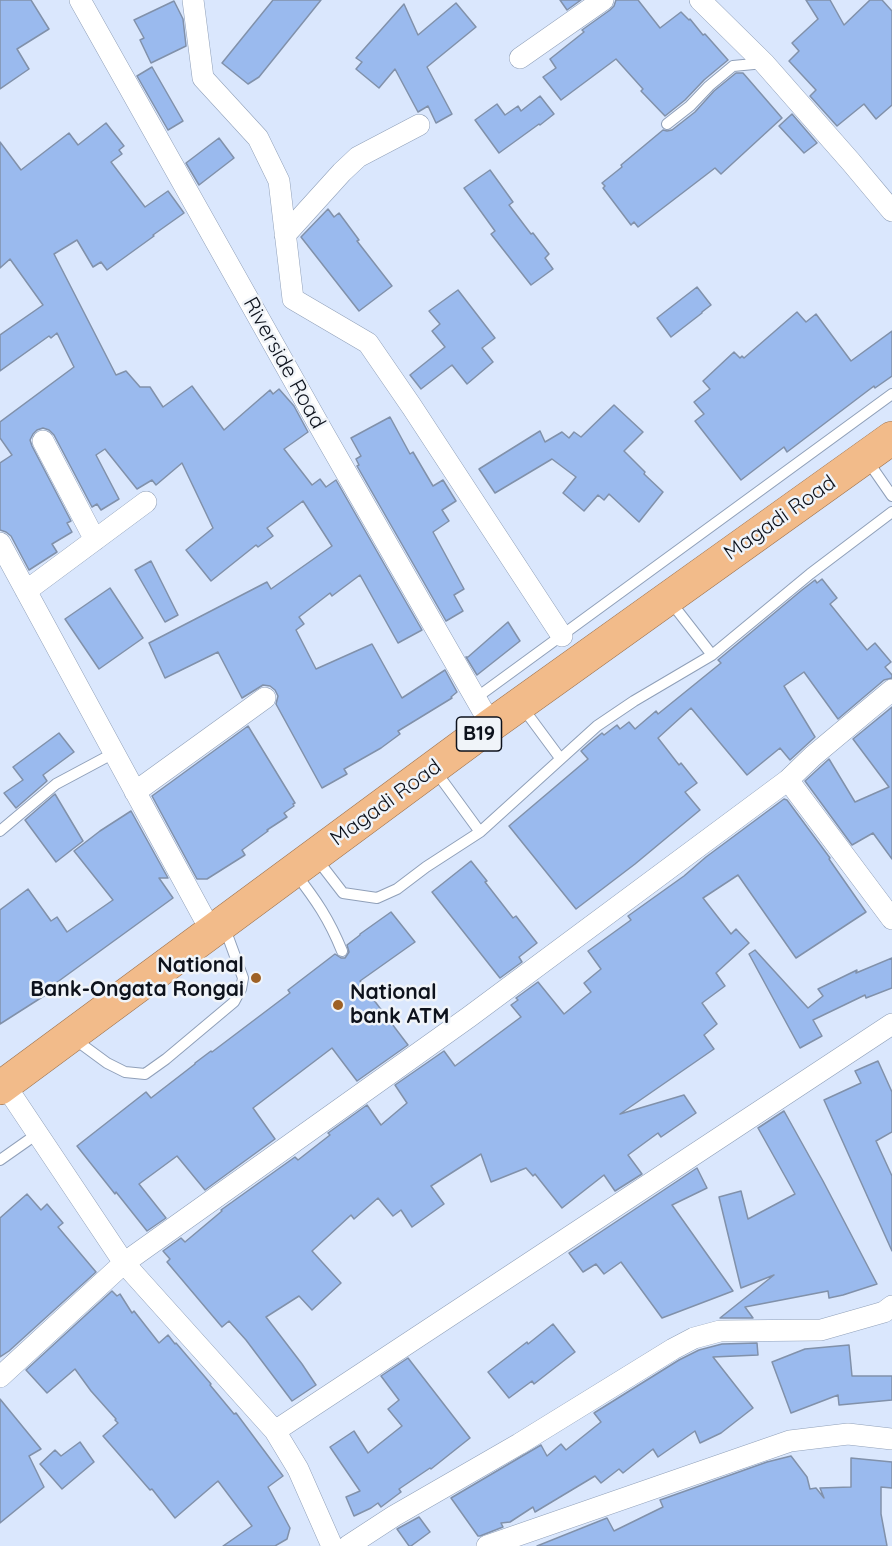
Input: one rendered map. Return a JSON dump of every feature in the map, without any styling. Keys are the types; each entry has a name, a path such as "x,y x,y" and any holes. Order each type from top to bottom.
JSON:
{"highway":[{"name":"Magadi Road","path":"2,1086 433,768 483,712 520,704 892,438"}],"street":[{"name":"Riverside Road","path":"80,0 483,712"},
{"path":"193,0 202,78 258,138 279,180 293,299 368,343 562,636"},
{"path":"520,58 603,0"},
{"path":"700,0 764,63 892,211"},
{"path":"285,235 358,157 419,125"},
{"path":"43,441 95,540"},
{"path":"26,591 146,502"},
{"path":"0,543 135,792 217,927"},
{"path":"0,1377 124,1263 469,1017 788,780 892,690"},
{"path":"135,792 265,698"},
{"path":"788,780 892,919"},
{"path":"275,1431 892,1024"},
{"path":"2,1086 124,1263 275,1431 298,1469 332,1546"},
{"path":"348,1546 394,1516 519,1444 694,1338 720,1331 820,1329 884,1312 892,1306"},
{"path":"487,1546 547,1537 790,1441 848,1434 892,1439"}],"lane":[{"path":"667,124 733,66 764,63"},
{"path":"483,712 562,636 892,394"},
{"path":"865,458 892,496"},
{"path":"304,863 343,893 376,897 397,889 480,832 597,726 634,701 712,655 810,574 892,512"},
{"path":"668,598 712,655"},
{"path":"520,704 560,758"},
{"path":"0,831 56,784 114,753"},
{"path":"433,768 480,832"},
{"path":"304,863 320,905 342,951"},
{"path":"70,1036 107,1063 125,1072 146,1074 234,1002 242,989 243,978 217,927"},
{"path":"0,1160 37,1134"}],"building":[{"path":"0,0 31,0 49,29 17,49 29,69 0,89"},
{"path":"273,0 321,0 259,77 248,84 222,63"},
{"path":"560,0 581,0 567,10"},
{"path":"616,0 638,0 660,28 681,12 728,60 665,116 641,91 643,89 616,59 561,100 543,77 556,68 550,59 584,32 582,30 610,10"},
{"path":"806,0 830,0 844,25 870,0 882,0 892,11 892,105 876,119 864,104 837,126 810,96 816,90 789,61 799,51 792,43 818,19"},
{"path":"174,1 183,19 186,46 151,63 140,40 144,38 134,20"},
{"path":"456,3 476,27 427,67 452,114 436,123 428,106 418,112 395,69 379,88 356,69 362,62 356,58 404,4 418,35"},
{"path":"152,67 183,121 168,130 137,76"},
{"path":"736,73 743,73 782,118 721,174 715,168 638,227 634,222 631,225 603,188 605,186 602,183 663,130 672,130 695,112 714,91"},
{"path":"540,96 554,114 499,153 475,120 497,104 505,115 518,106 521,111"},
{"path":"792,114 817,143 804,153 779,126"},
{"path":"106,123 124,146 119,150 122,154 111,162 145,207 168,191 184,213 107,270 101,262 93,267 77,240 54,254 116,375 126,371 140,387 150,387 163,407 192,386 224,430 270,390 273,394 279,389 294,406 308,432 284,449 312,485 320,479 326,487 336,480 422,630 398,643 360,575 332,596 330,593 299,617 304,624 296,630 316,669 372,644 402,698 445,670 457,692 452,698 398,731 400,734 381,748 344,769 347,774 322,788 276,704 278,696 275,690 263,685 242,698 218,652 165,678 149,643 267,582 271,589 332,546 303,501 267,528 273,536 258,547 256,545 211,581 186,550 213,528 182,463 156,485 152,480 137,489 105,449 96,455 119,499 101,510 97,504 92,507 54,435 43,428 37,430 30,440 71,521 67,523 72,532 52,544 57,552 29,570 11,536 0,530 0,463 12,455 0,438 0,422 74,367 57,333 51,338 49,336 0,371 0,335 43,305 10,259 0,268 0,142 21,170 69,133 78,145"},
{"path":"219,138 234,158 199,185 186,163"},
{"path":"490,170 513,202 509,205 549,254 545,258 553,269 531,285 491,234 495,231 464,188"},
{"path":"328,209 334,217 339,213 359,240 357,241 392,286 359,311 301,237"},
{"path":"697,287 711,305 671,337 657,318"},
{"path":"458,290 495,338 482,348 493,362 467,384 452,365 421,389 410,375 445,347 432,331 440,324 429,311"},
{"path":"797,312 806,322 816,314 851,361 892,331 892,376 875,388 874,386 787,452 784,447 741,480 695,421 704,414 694,402 710,389 703,381 734,352 740,358 742,356 744,358"},
{"path":"614,405 643,432 624,451 663,492 639,522 609,494 604,500 598,495 584,511 563,493 576,477 552,459 495,493 479,469 540,431 545,442 562,432 569,438 574,432 581,437"},
{"path":"390,417 410,454 413,452 433,486 443,480 456,501 442,510 449,521 433,532 464,589 454,595 463,611 446,621 357,466 359,465 356,459 361,456 351,438"},
{"path":"151,561 178,615 165,622 135,570"},
{"path":"822,579 837,598 830,604 867,650 875,643 891,662 885,667 892,678 884,680 838,719 804,672 784,686 815,737 790,760 780,748 747,775 691,708 658,738 679,765 681,763 697,783 685,792 700,810 576,909 509,826 588,759 581,751 602,733 604,735 617,725 620,729 629,722 635,729 656,711 658,714 721,663 718,660 802,590 815,580 817,583"},
{"path":"110,588 143,638 99,669 65,619"},
{"path":"508,622 520,641 477,675 466,657"},
{"path":"892,707 892,859 873,833 852,845 805,781 829,759 855,802 889,787 853,739"},
{"path":"248,726 295,803 294,806 284,813 287,817 242,850 245,855 207,879 197,879 152,796"},
{"path":"59,733 74,752 43,775 47,781 16,808 4,793 23,780 13,767"},
{"path":"55,794 83,841 56,862 25,820"},
{"path":"784,799 830,858 866,912 796,958 738,875 703,898 731,934 736,929 749,943 716,973 725,986 702,1003 717,1024 704,1035 714,1049 620,1114 684,1095 696,1113 661,1137 658,1133 628,1155 642,1174 615,1191 604,1175 562,1208 535,1174 533,1176 526,1168 491,1182 481,1154 431,1186 444,1204 412,1227 401,1210 393,1216 378,1198 354,1219 351,1215 312,1251 341,1283 312,1310 299,1296 266,1317 316,1385 292,1401 246,1340 229,1321 222,1327 167,1262 170,1259 163,1251 181,1238 185,1242 221,1210 295,1157 298,1160 330,1135 328,1133 367,1105 381,1125 407,1103 395,1085 444,1051 455,1066 521,1017 511,1005 518,1000 516,998 538,982 564,1014 591,992 584,983 601,969 588,951 631,920 628,916"},
{"path":"131,811 168,878 159,878 173,898 56,983 58,987 0,1024 0,910 28,889 51,921 57,917 67,932 113,900 74,851"},
{"path":"471,861 513,918 516,916 537,943 519,957 522,962 500,978 432,892"},
{"path":"391,912 415,942 360,981 408,1045 357,1081 332,1048 253,1108 275,1139 205,1190 177,1156 139,1184 166,1218 147,1231 77,1146 146,1092 151,1098 290,993 288,990 335,954 345,958 349,952 347,945"},
{"path":"755,950 808,1008 823,996 818,989 857,970 856,973 892,958 892,988 866,998 865,995 813,1020 822,1036 800,1048 749,954"},
{"path":"878,1061 892,1092 892,1132 876,1141 892,1176 892,1251 824,1100 861,1083 855,1071"},
{"path":"784,1111 877,1284 829,1298 828,1291 745,1307 753,1318 720,1318 774,1275 741,1288 719,1197 741,1191 748,1219 795,1194 758,1128"},
{"path":"697,1168 707,1188 672,1205 733,1291 662,1318 621,1262 604,1274 596,1264 583,1272 569,1253"},
{"path":"27,1194 41,1210 47,1204 63,1223 58,1227 96,1272 0,1357 0,1218"},
{"path":"112,1291 117,1296 120,1294 132,1313 134,1311 159,1343 168,1335 176,1343 234,1414 236,1413 283,1476 268,1487 290,1528 287,1539 275,1546 223,1546 252,1526 218,1481 175,1518 152,1489 150,1490 103,1436 118,1423 75,1369 47,1393 26,1370"},
{"path":"553,1324 575,1352 534,1384 532,1381 509,1398 488,1372"},
{"path":"757,1343 758,1355 713,1357 753,1408 721,1433 700,1443 695,1431 658,1457 653,1449 623,1473 619,1469 601,1483 595,1476 535,1512 533,1507 510,1522 501,1523 503,1527 480,1536 451,1498 541,1445 547,1456 561,1444 566,1450 601,1422 594,1413 679,1360 699,1350 722,1344"},
{"path":"849,1345 852,1376 892,1376 892,1400 839,1405 838,1395 791,1413 772,1362 805,1349"},
{"path":"408,1358 470,1438 431,1469 399,1489 401,1492 381,1507 378,1503 354,1516 346,1497 360,1491 330,1447 354,1431 368,1453 402,1426 388,1409 399,1400 381,1376"},
{"path":"0,1399 41,1449 29,1456 44,1487 0,1523"},
{"path":"80,1442 94,1462 62,1489 40,1464 55,1450 61,1456"},
{"path":"791,1456 807,1477 810,1489 816,1488 824,1498 820,1488 851,1487 851,1458 892,1462 892,1488 881,1487 881,1514 887,1546 537,1546 607,1518 614,1531 663,1507 660,1500 767,1462"},
{"path":"419,1517 430,1532 409,1546 397,1529"}],"place":[{"name":"National Bank-Ongata Rongai","path":"256,978"},
{"name":"National bank ATM","path":"338,1005"}]}
